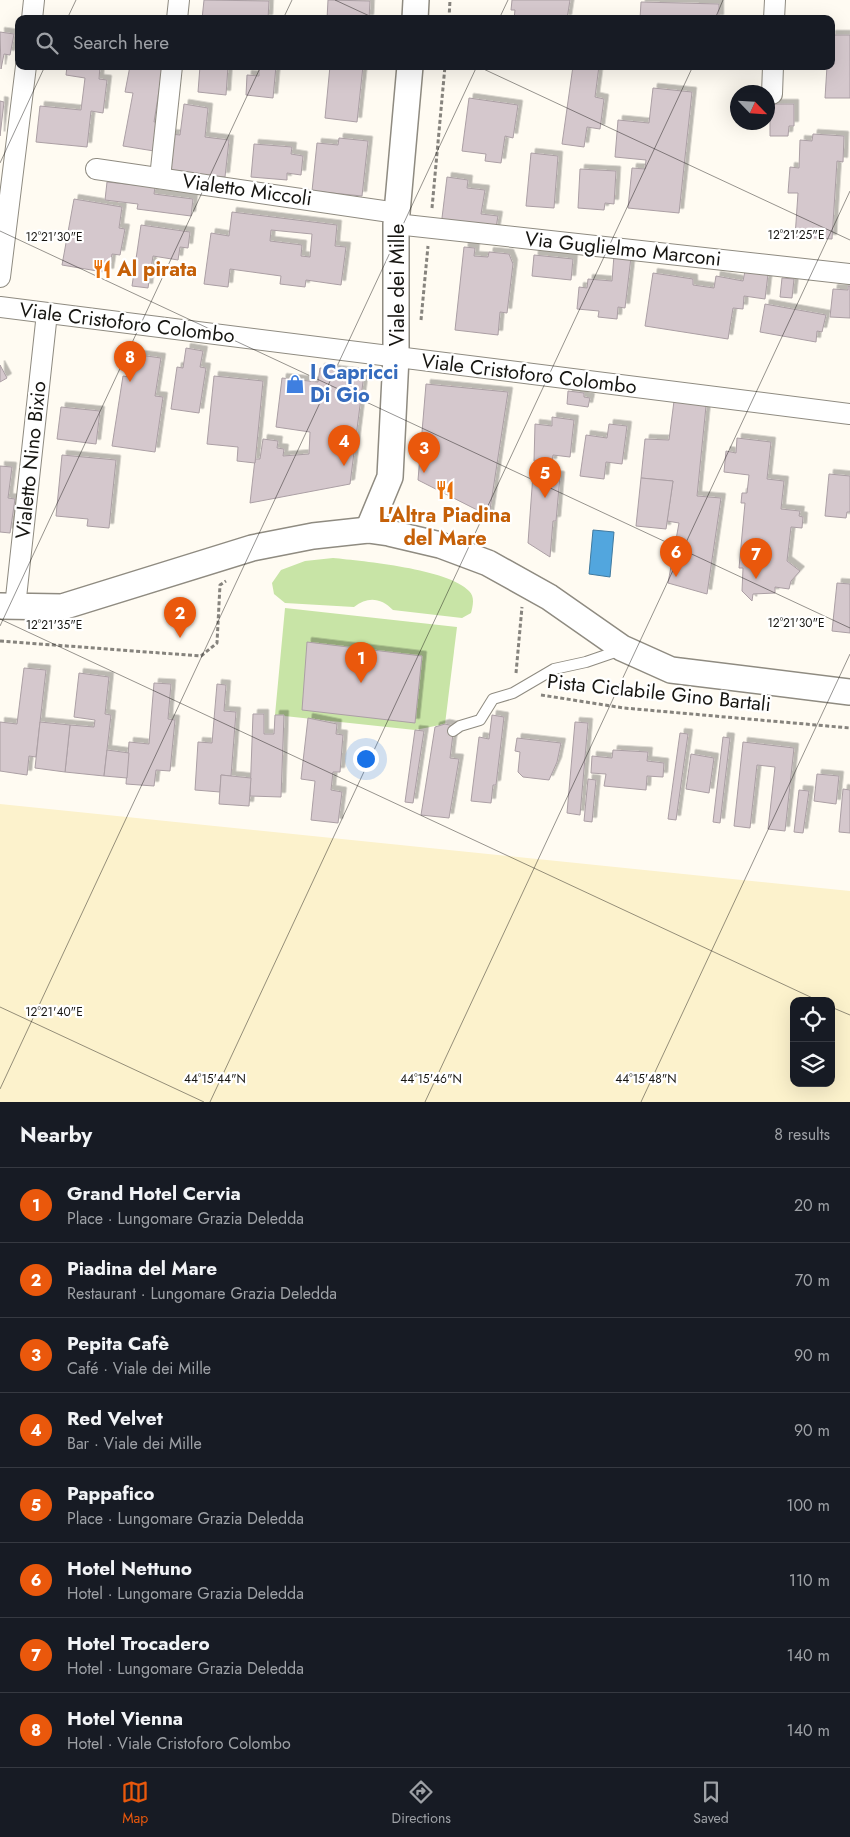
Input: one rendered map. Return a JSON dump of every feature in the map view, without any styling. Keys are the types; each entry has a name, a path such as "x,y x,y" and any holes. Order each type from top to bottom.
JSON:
{"street":[{"path":"32,15 34,0"},
{"path":"178,15 179,0"},
{"path":"415,15 416,0"},
{"path":"774,15 775,0"},
{"path":"0,277 26,70"},
{"path":"160,178 172,70"},
{"name":"Viale dei Mille","path":"368,530 390,477 396,357 397,218 410,70"},
{"path":"772,85 773,70"},
{"name":"Vialetto Miccoli","path":"96,169 397,218"},
{"name":"Via Guglielmo Marconi","path":"397,218 850,274"},
{"name":"Viale Cristoforo Colombo","path":"0,307 850,414"},
{"name":"Vialetto Nino Bixio","path":"8,606 46,314"},
{"path":"8,606 62,607 252,548 312,536 368,530 396,534 440,545 488,563 549,597 624,649 658,666 684,673 850,692"}],"lane":[{"path":"453,732 460,726 480,720 493,699 522,687 554,669 586,662 624,649"}],"path":[{"path":"449,15 450,0"},
{"path":"0,641 201,656 217,642 220,586 232,576"},
{"name":"Pista Ciclabile Gino Bartali","path":"514,602 522,605 515,681 530,693 624,708 850,728"}],"green space":[{"path":"333,558 405,567 444,577 459,583 471,593 473,601 471,613 462,618 393,610 384,603 374,600 364,601 354,607 285,603 274,594 272,583 281,570 305,561"},
{"path":"285,608 457,627 445,724 415,730 275,715"}],"sand":[{"path":"0,804 850,891 850,1102 0,1102"}],"water":[{"path":"593,530 614,532 610,577 589,574"}],"building":[{"path":"204,0 269,1 268,15 202,15"},
{"path":"328,0 370,1 369,15 327,15"},
{"path":"512,0 570,0 568,15 514,15 515,10 511,10"},
{"path":"641,2 719,4 719,15 640,15"},
{"path":"0,32 14,34 10,55 4,54 1,69"},
{"path":"835,35 850,35 850,98 825,98 827,70 835,70"},
{"path":"67,70 100,70 99,79 107,80 103,113 91,111 87,147 36,142 40,106 81,110 85,78 66,75"},
{"path":"129,70 162,70 154,122 158,122 154,151 123,146 133,93 125,92"},
{"path":"200,70 228,70 226,95 198,92"},
{"path":"259,70 276,70 273,98 246,95 247,75 259,76"},
{"path":"330,70 363,70 357,122 325,118"},
{"path":"572,70 598,70 595,97 604,99 600,129 587,127 584,147 562,144"},
{"path":"653,88 692,92 679,213 628,208 632,168 645,169 646,160 615,157 618,120 649,123"},
{"path":"469,98 518,105 513,138 505,136 501,163 485,161 486,154 462,151"},
{"path":"0,101 4,102 0,136"},
{"path":"184,104 208,108 205,137 229,140 225,177 168,173 171,134 180,135"},
{"path":"775,104 794,104 794,126 789,126 788,136 770,136 770,130 775,130"},
{"path":"813,134 844,136 843,162 837,161 832,239 795,237 798,193 788,193 790,167 799,168 800,140 812,141"},
{"path":"339,138 368,141 362,196 312,191 317,143 338,145"},
{"path":"254,144 292,147 291,154 303,156 301,175 287,173 287,180 251,177"},
{"path":"531,153 558,156 554,208 526,206"},
{"path":"580,169 616,171 614,204 605,203 604,210 578,208"},
{"path":"447,177 468,180 467,188 485,190 481,214 498,216 495,233 441,226"},
{"path":"107,182 155,187 154,194 193,199 191,216 137,209 138,204 105,200"},
{"path":"74,199 122,207 119,228 125,229 120,255 112,254 109,273 62,265"},
{"path":"232,212 337,225 335,246 346,247 341,285 306,280 305,287 280,284 281,276 230,269 228,287 204,284 211,233 229,236","holes":["271,230 312,234 310,257 301,256 302,245 270,241"]},
{"path":"141,225 190,232 188,248 180,247 178,260 153,256 148,288 132,286"},
{"path":"464,247 475,248 474,256 488,257 489,252 509,254 513,264 507,313 500,312 498,335 455,330"},
{"path":"534,255 573,259 571,280 532,276"},
{"path":"614,255 631,257 625,308 618,307 617,319 598,317 599,311 577,309 579,287 587,288 588,279 612,281"},
{"path":"745,271 768,274 765,299 744,296 743,309 733,308 728,339 645,326 653,273 693,279 693,285 714,288 716,276 743,281"},
{"path":"782,278 794,279 792,298 780,297"},
{"path":"848,286 850,286 850,318 830,317 833,289 848,290"},
{"path":"765,304 826,315 822,332 817,331 816,342 760,332"},
{"path":"186,348 203,351 200,367 206,368 199,413 171,409 177,367 183,368"},
{"path":"132,354 161,358 155,396 163,397 155,452 112,446 123,376 129,377"},
{"path":"0,365 7,378 0,382"},
{"path":"320,368 364,374 350,484 250,503 255,459 260,459 263,439 278,441 277,448 284,449 283,456 309,454 310,432 276,427 282,378 318,382"},
{"path":"214,376 263,381 255,463 237,461 238,447 207,444"},
{"path":"426,384 508,392 489,516 418,480"},
{"path":"568,391 584,393 584,397 590,398 588,407 567,404"},
{"path":"674,401 706,406 697,496 721,498 707,594 668,583 679,523 667,521 673,481 641,478 645,439 669,440"},
{"path":"61,407 100,411 96,444 57,439"},
{"path":"552,417 574,420 570,457 553,455 552,463 534,461 535,424 552,426"},
{"path":"609,424 627,426 622,464 606,462 604,479 580,476 586,435 607,438"},
{"path":"737,438 771,442 767,479 784,481 781,509 800,511 799,516 803,517 802,528 791,527 787,561 800,571 791,581 789,589 775,587 775,593 753,594 752,601 742,591 743,568 739,568 745,503 741,503 742,493 747,493 749,475 724,472 726,451 736,453"},
{"path":"62,455 116,460 109,528 87,526 88,519 56,516"},
{"path":"0,466 12,467 8,498 15,499 10,533 0,532"},
{"path":"533,474 560,476 556,521 553,521 550,557 528,543"},
{"path":"829,474 850,476 850,512 847,512 846,518 825,516"},
{"path":"641,478 673,481 666,529 636,526"},
{"path":"837,583 850,584 850,633 832,631"},
{"path":"307,642 422,656 415,723 302,710"},
{"path":"24,668 46,670 36,757 29,756 27,775 0,771 0,722 17,724"},
{"path":"79,673 109,677 105,714 111,715 104,776 65,772 70,725 94,727 95,720 74,717"},
{"path":"154,683 171,684 168,719 175,720 170,771 156,770 154,786 126,784 129,742 149,744"},
{"path":"217,684 226,685 224,711 236,712 231,776 221,775 220,792 195,790 198,742 212,743"},
{"path":"253,714 264,714 264,734 274,734 275,715 284,715 281,797 250,796"},
{"path":"492,715 504,717 496,785 493,785 491,803 471,801 479,737 489,739"},
{"path":"308,718 337,724 336,734 343,735 340,772 333,772 331,790 342,792 338,823 311,820 315,781 301,779"},
{"path":"40,722 70,725 65,772 35,768"},
{"path":"575,722 588,723 580,815 567,813"},
{"path":"445,724 454,726 450,758 459,759 449,818 421,815 435,727"},
{"path":"415,730 424,731 413,803 405,802"},
{"path":"680,733 688,734 676,820 668,819"},
{"path":"723,737 730,738 720,823 713,822"},
{"path":"517,738 561,743 557,762 549,780 523,777 518,772 520,752 515,751"},
{"path":"743,742 794,748 785,831 768,829 775,767 757,765 750,828 734,826"},
{"path":"107,750 129,753 127,778 104,776"},
{"path":"613,750 648,752 647,761 664,763 663,777 647,776 646,790 604,786 606,774 591,773 592,756 612,758"},
{"path":"691,754 714,758 709,793 686,789"},
{"path":"817,774 839,776 836,804 814,801"},
{"path":"221,775 251,778 249,806 219,804"},
{"path":"588,779 596,780 592,822 584,821"},
{"path":"843,789 850,790 850,833 839,832"},
{"path":"799,790 809,791 803,833 794,832"}],"place":[{"name":"Al pirata","path":"102,269"},
{"name":"Hotel Vienna","path":"130,382"},
{"name":"I Capricci Di Gio","path":"295,384"},
{"name":"Red Velvet","path":"344,466"},
{"name":"Pepita Cafè","path":"424,473"},
{"name":"L'Altra Piadina del Mare","path":"445,490"},
{"name":"Pappafico","path":"545,498"},
{"name":"Hotel Nettuno","path":"676,577"},
{"name":"Hotel Trocadero","path":"756,579"},
{"name":"Piadina del Mare","path":"180,638"},
{"name":"Grand Hotel Cervia","path":"361,683"}]}
